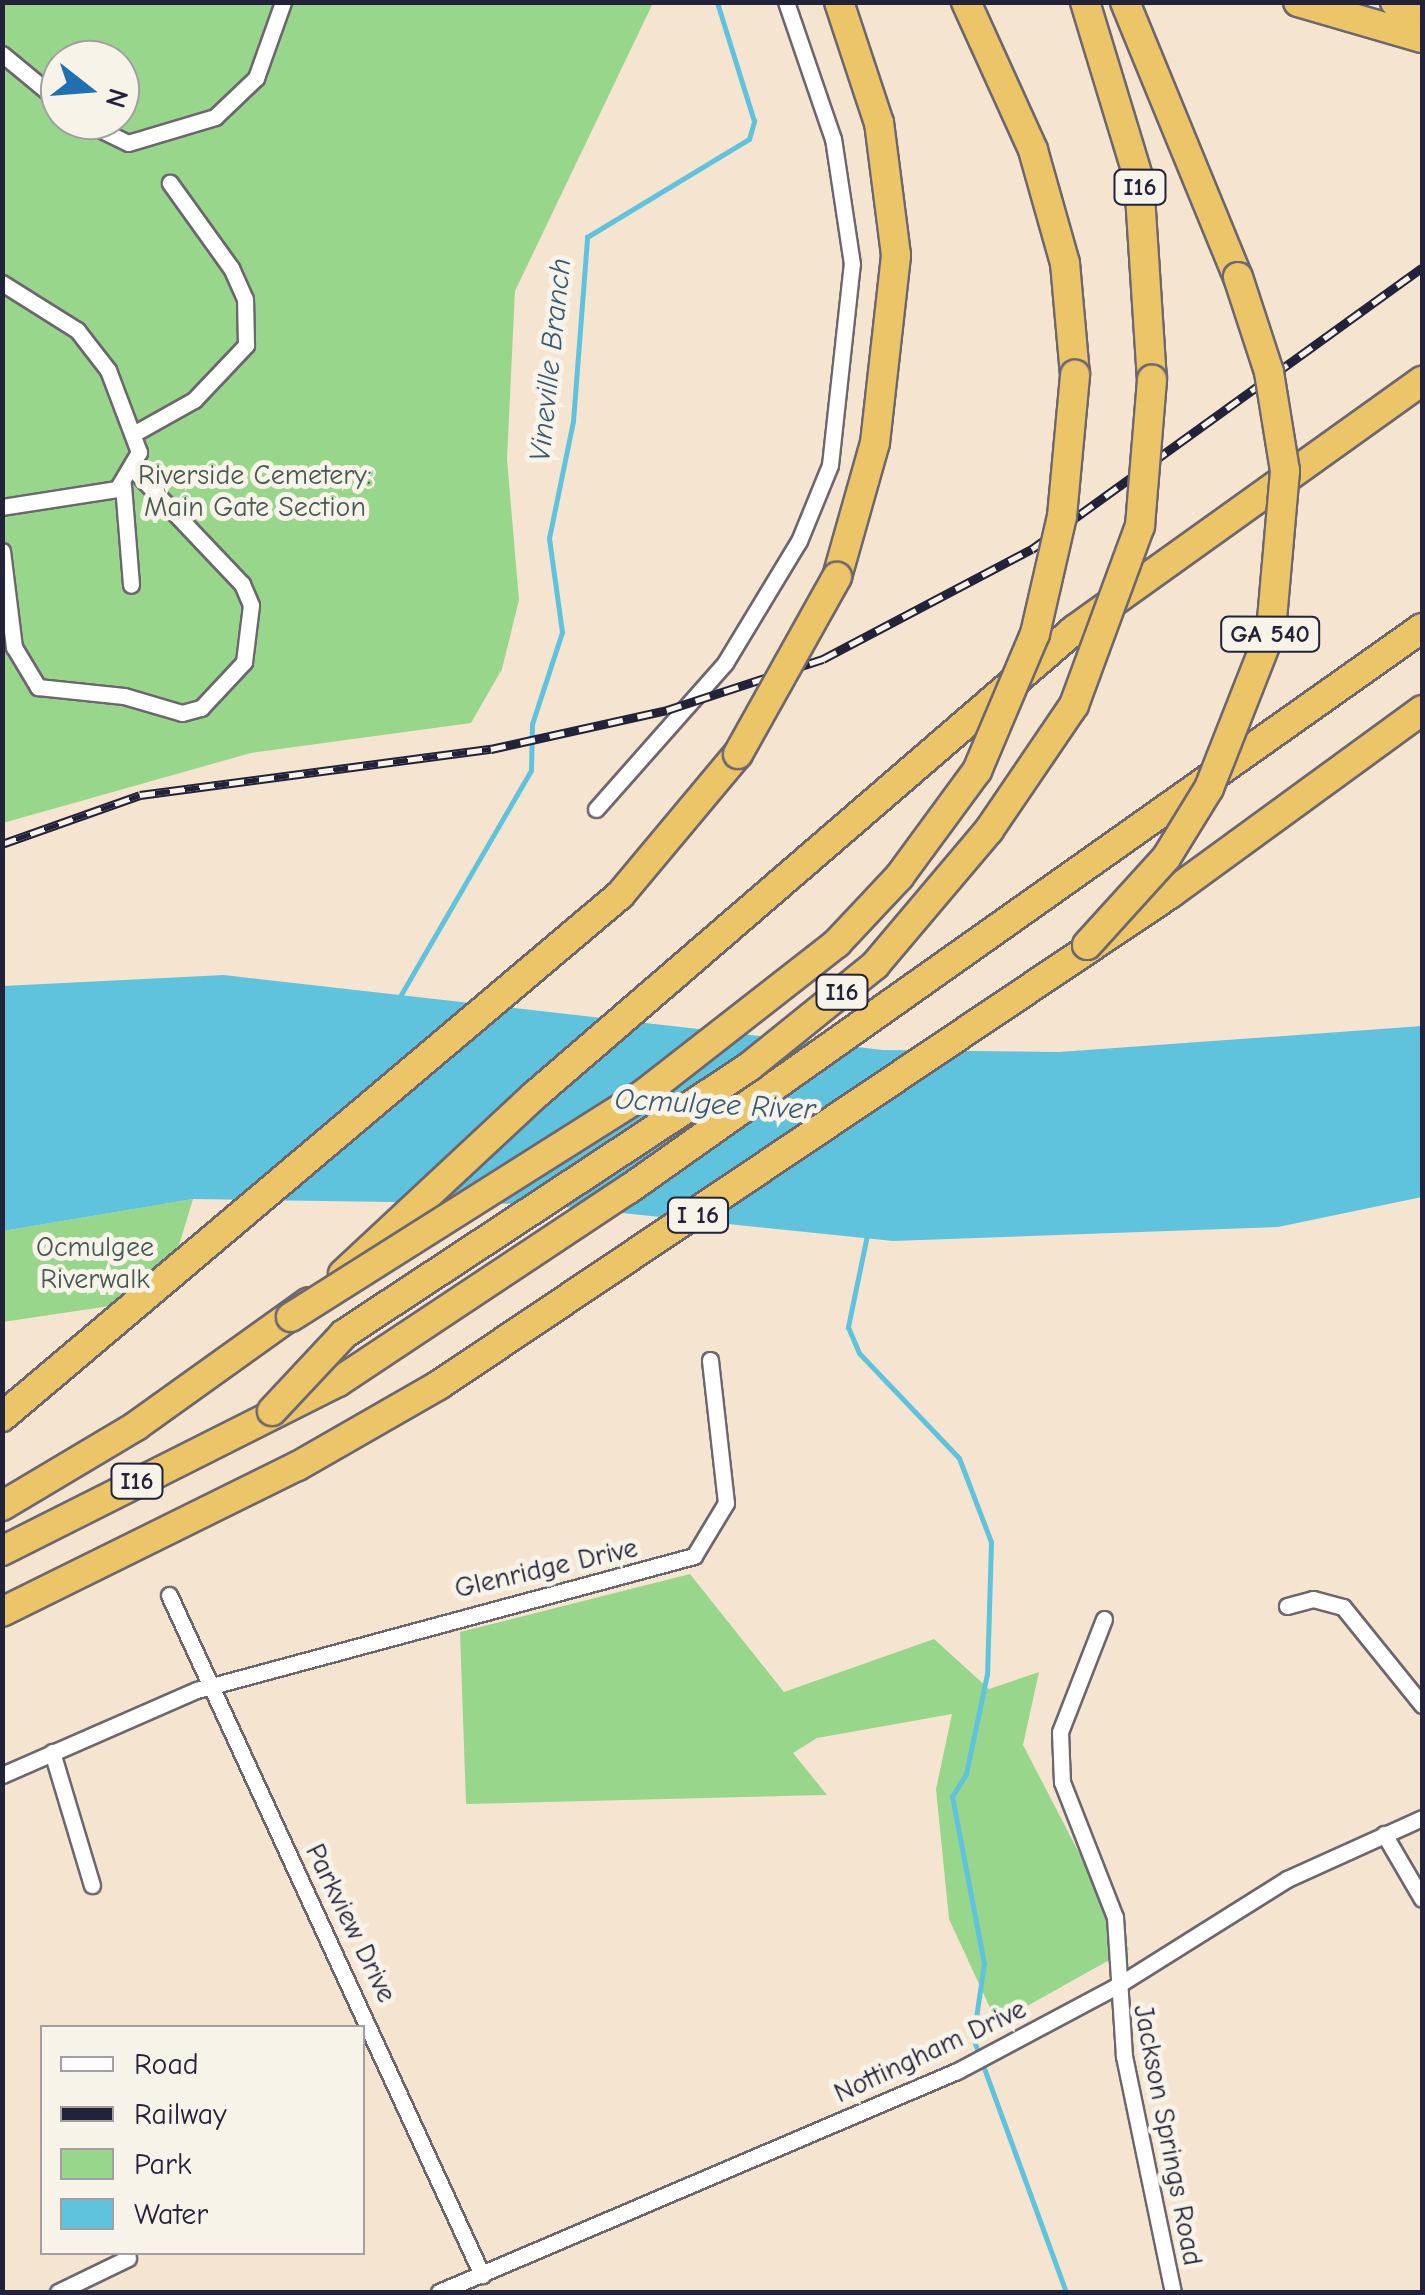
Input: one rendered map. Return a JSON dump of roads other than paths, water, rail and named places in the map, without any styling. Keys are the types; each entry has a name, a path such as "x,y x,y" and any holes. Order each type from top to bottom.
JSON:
{"highway":[{"path":"2,1417 620,895 738,754 836,577 875,443 896,255 882,137 839,2"},
{"path":"2,1506 54,1481 291,1317 645,1093 837,943 899,877 977,771 1035,634 1062,516 1075,376 1065,263 1034,150 966,2"},
{"name":"I16","path":"2,1551 272,1411 344,1334 750,1066 875,966 989,830 1074,706 1140,526 1152,379 1139,180 1085,2"},
{"name":"GA 540","path":"1086,945 1166,858 1209,788 1275,616 1286,536 1282,438 1238,276 1125,2"},
{"path":"1298,2 1422,38"},
{"path":"1395,2 1422,9"},
{"path":"291,1317 773,886 1074,630 1422,381"},
{"path":"272,1411 338,1382 581,1222 1422,628"},
{"path":"1086,945 1272,822 1422,710"},
{"name":"I 16","path":"2,1612 298,1466 730,1194 1086,945"}],"street":[{"path":"140,139 215,117 256,78 283,2"},
{"path":"596,810 724,663 804,530 830,465 852,264 833,139 786,2"},
{"path":"2,54 40,85"},
{"path":"135,433 194,400 246,345 244,298 231,268 170,183"},
{"path":"2,283 77,330 135,433 134,470 122,485 2,507"},
{"path":"2,551 14,647 38,687 124,696 182,713 200,708 244,662 251,605 242,584 134,470"},
{"path":"122,485 130,584"},
{"name":"Glenridge Drive","path":"2,1775 212,1690 396,1630 694,1556 726,1503 710,1360"},
{"name":"Parkview Drive","path":"168,1595 365,2025"},
{"path":"1287,1606 1343,1607 1422,1705"},
{"name":"Jackson Springs Road","path":"1104,1619 1060,1732 1078,1837 1115,1918 1115,1987 1173,2292"},
{"path":"52,1752 92,1885"},
{"name":"Nottingham Drive","path":"439,2292 471,2287 482,2276 992,2054 1115,1987 1287,1879 1422,1818"},
{"path":"1402,1826 1422,1832"},
{"path":"1384,1834 1422,1898"},
{"name":"Parkview Drive","path":"368,2032 482,2276"},
{"path":"58,2292 128,2258"}],"water":[{"name":"Ocmulgee River","path":"224,975 883,1050 1059,1052 1422,1026 1422,1197 1278,1227 893,1241 535,1204 193,1199 3,1231 3,986"}],"waterway":[{"name":"Vineville Branch","path":"399,998 531,770 532,724 562,632 549,538 573,421 587,237 749,139 754,121 717,2"},
{"path":"867,1235 848,1327 859,1353 959,1458 991,1542 987,1674 966,1774 952,1796 984,1963 973,2038 1066,2292"}],"railway":[{"path":"2,844 140,795 491,749 667,710 823,659 1032,549 1422,268"}],"park label":[{"name":"Riverside Cemetery: Main Gate Section","path":"255,491"},
{"name":"Ocmulgee Riverwalk","path":"95,1263"}]}
